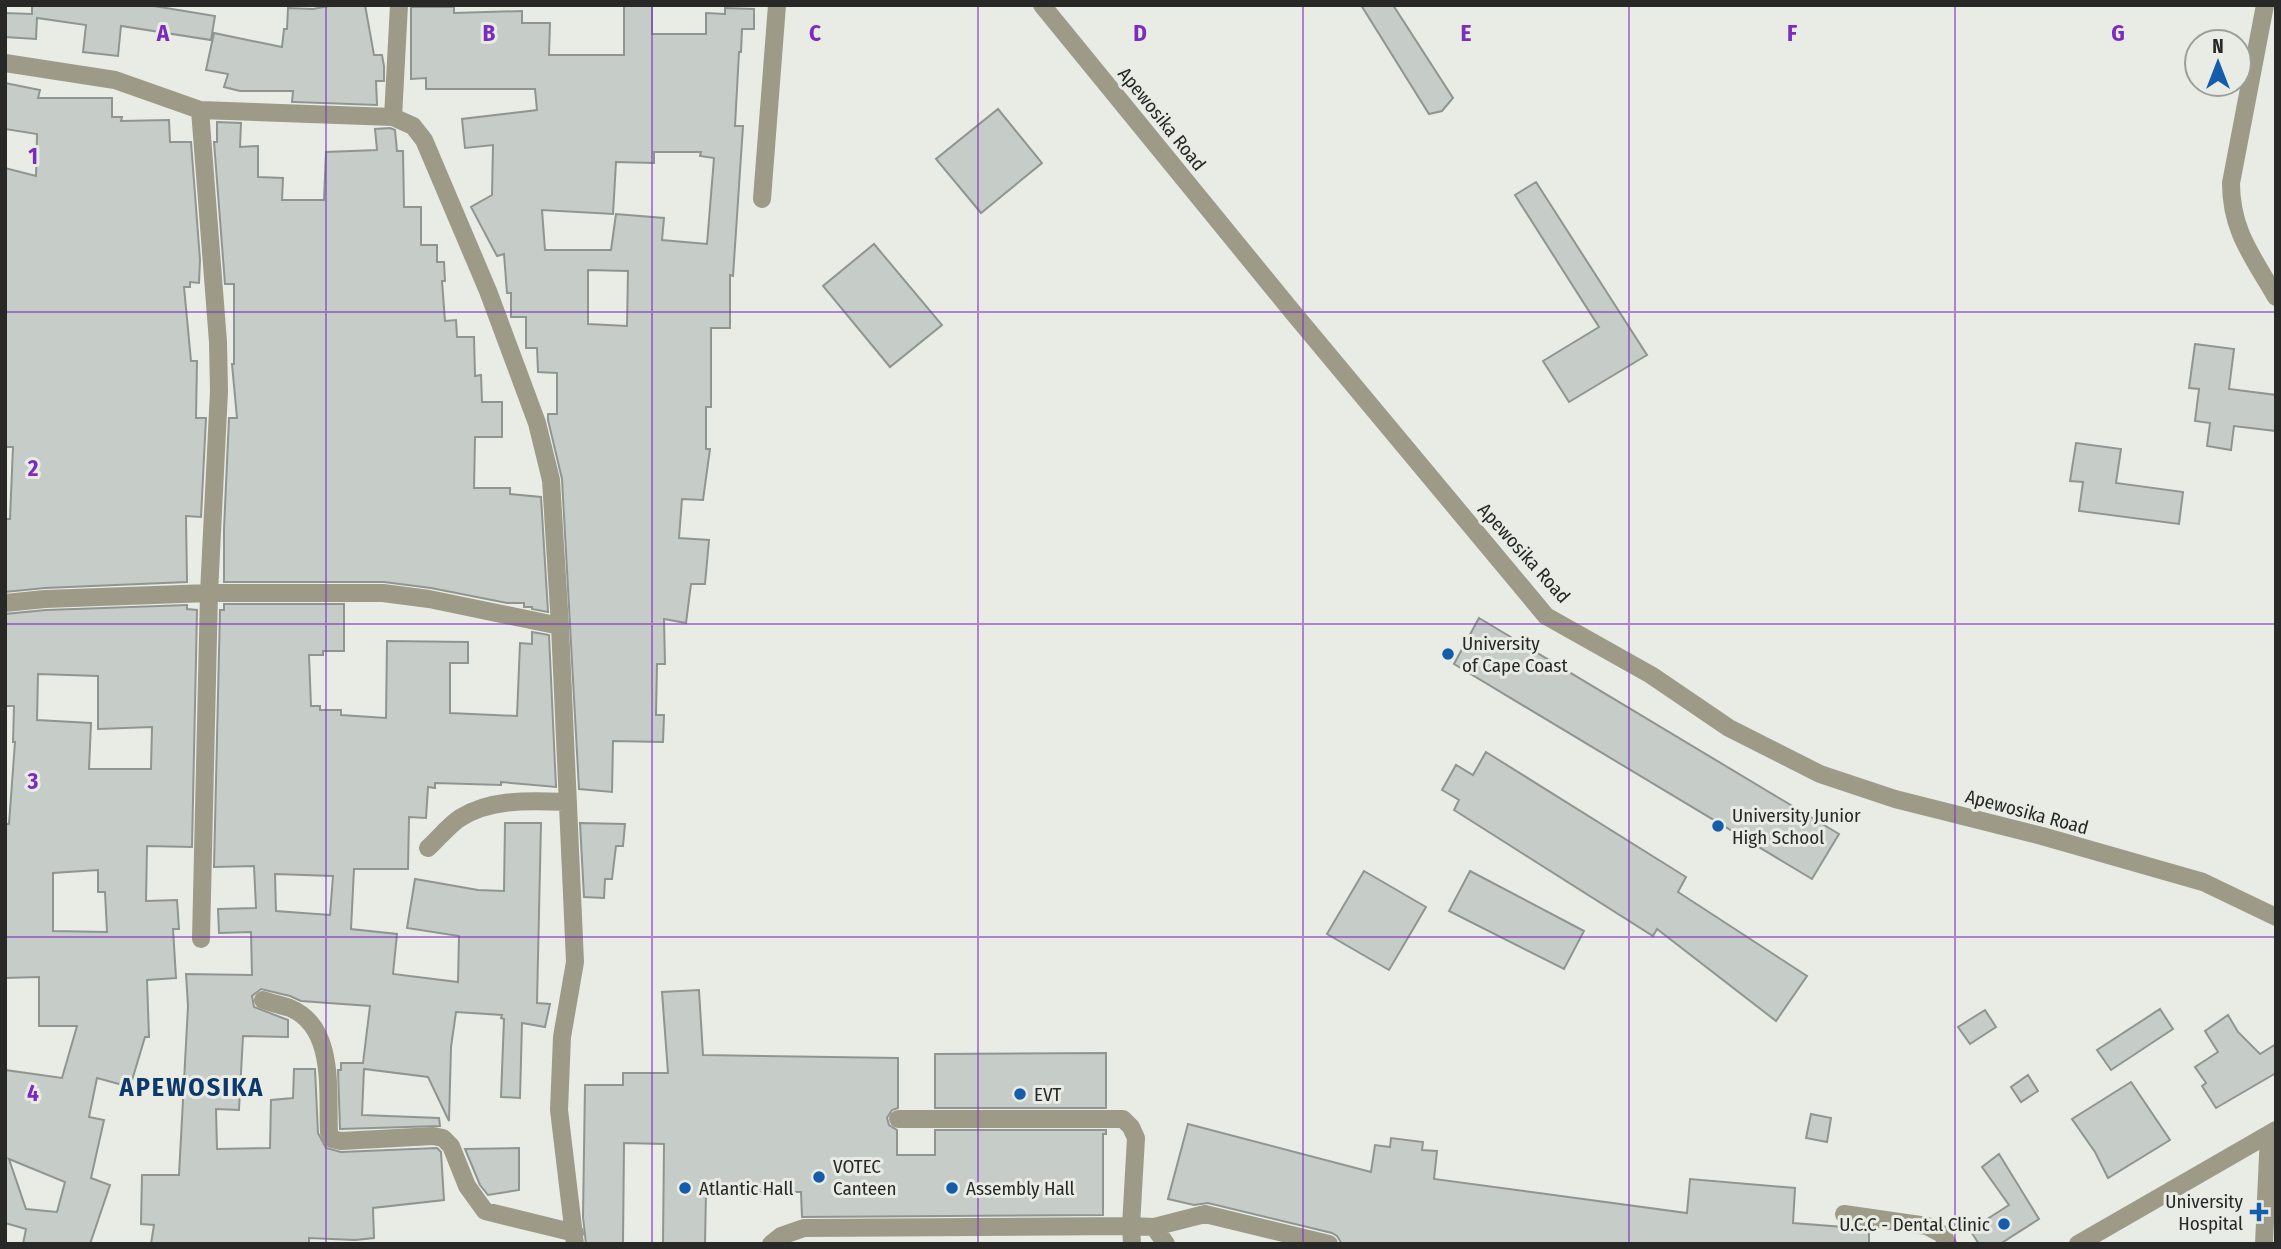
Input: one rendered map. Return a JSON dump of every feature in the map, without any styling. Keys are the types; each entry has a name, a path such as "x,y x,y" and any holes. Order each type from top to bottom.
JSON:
{"street":[{"path":"393,117 399,5"},
{"path":"762,199 777,5"},
{"name":"Apewosika Road","path":"1042,5 1291,310 1546,615 1651,675 1730,728 1820,774 1895,799 2042,836 2203,882 2276,917"},
{"path":"2265,5 2231,183 2231,205 2238,230 2276,297"},
{"path":"5,63 115,80 200,110 393,117 413,126 431,156 488,291 537,423 551,480 560,626 575,962 562,1037 559,1110 575,1238 485,1211 467,1186 451,1146 443,1138 332,1139 329,1133 326,1053 311,1024 292,1009 263,1000"},
{"path":"200,110 218,342 219,391 209,593 201,939"},
{"path":"5,603 209,593 383,593 429,599 560,626"},
{"path":"428,848 459,819 489,806 522,800 568,802"},
{"path":"898,1119 1123,1119 1136,1138 1131,1235"},
{"path":"2078,1244 2272,1132"},
{"path":"2264,1244 2272,1132"},
{"path":"771,1244 781,1236 804,1228 1131,1235 1205,1214 1329,1244"},
{"path":"1844,1214 1927,1226 1942,1234 1948,1244"},
{"path":"1154,1227 1166,1244"}],"building":[{"path":"32,5 148,5 215,16 211,40 121,26 118,56 83,52 86,25 37,18 36,39 5,37 5,13 32,14"},
{"path":"334,5 365,5 374,55 382,55 384,66 384,81 376,81 377,105 292,102 293,91 240,91 224,87 228,74 206,70 214,33 282,47 284,29 287,29 288,8 313,9"},
{"path":"624,5 652,5 652,34 706,34 706,13 725,14 725,8 754,9 754,29 742,29 739,52 735,126 743,126 733,276 730,275 730,328 711,328 711,407 706,407 706,449 710,449 703,500 682,499 679,538 709,540 705,584 691,584 686,623 664,619 665,664 657,664 656,715 664,715 663,742 613,741 612,792 579,789 562,479 548,420 548,414 557,414 557,373 538,372 537,348 526,348 526,317 511,317 511,293 507,293 504,254 497,256 471,207 492,195 493,145 465,148 462,119 537,110 535,89 426,89 426,78 411,79 411,7 454,7 454,13 522,11 522,23 550,23 549,55 624,55","holes":["654,152 701,152 700,156 714,158 707,244 662,240 664,218 616,214 611,250 545,250 542,210 613,214 616,162 654,163","588,270 628,271 627,326 588,324"]},
{"path":"1361,5 1393,5 1453,98 1442,111 1429,114"},
{"path":"5,83 40,90 38,98 112,98 112,117 122,117 121,121 169,120 170,142 191,142 200,260 199,283 190,282 190,287 184,287 191,361 197,361 196,418 206,418 201,517 186,516 187,582 5,592 5,519 10,519 13,447 5,447 5,168 36,176 37,134 5,129"},
{"path":"998,109 1042,163 981,213 936,159"},
{"path":"217,122 241,123 240,147 258,146 258,177 283,178 282,200 324,200 326,152 377,150 375,129 395,130 397,151 403,151 404,207 421,207 421,245 437,245 437,262 444,262 445,281 442,281 445,321 456,320 457,337 474,337 475,376 481,375 482,402 502,402 502,437 475,437 474,488 510,488 510,494 541,497 548,612 524,607 524,603 507,603 384,582 224,582 229,418 237,418 232,364 234,284 225,284 214,142 217,142"},
{"path":"1536,182 1647,355 1569,402 1543,361 1599,327 1515,195"},
{"path":"874,244 942,325 890,367 823,286"},
{"path":"2195,344 2234,349 2229,389 2276,395 2276,431 2234,426 2231,450 2207,446 2210,423 2195,421 2199,389 2189,388"},
{"path":"2076,443 2121,449 2116,483 2183,492 2179,524 2079,511 2083,482 2070,481"},
{"path":"224,604 344,604 344,651 323,651 323,655 309,655 311,706 320,706 320,710 341,710 341,715 386,718 387,641 468,642 468,663 450,663 450,713 517,716 520,643 532,644 532,632 549,635 556,787 501,782 501,785 435,783 435,788 428,787 426,818 409,817 408,869 354,869 351,929 397,934 393,974 458,982 459,936 407,928 415,879 478,890 504,891 505,823 541,823 537,1003 550,1004 545,1027 522,1023 520,1098 501,1097 502,1015 456,1012 451,1047 449,1121 428,1077 364,1069 362,1115 439,1118 440,1126 340,1129 338,1070 341,1070 341,1063 363,1063 370,1006 301,1001 261,989 252,996 254,1007 288,1020 288,1037 243,1036 239,1110 216,1109 217,1149 270,1148 271,1100 293,1098 294,1069 315,1069 318,1133 326,1148 341,1152 437,1148 441,1152 444,1200 373,1208 374,1238 309,1238 309,1244 151,1244 154,1225 141,1224 142,1175 179,1175 188,1006 186,974 252,975 251,932 219,933 218,909 256,908 254,866 214,867 220,610 224,610","holes":["275,874 333,876 330,915 276,911"]},
{"path":"187,605 187,609 197,610 192,847 147,846 146,901 177,900 179,929 173,929 176,978 147,980 149,1037 145,1037 130,1087 97,1078 89,1117 104,1120 91,1178 110,1185 90,1244 23,1244 26,1229 5,1223 5,1070 62,1078 77,1026 39,1026 39,977 5,978 5,824 9,824 15,742 14,706 5,706 5,614","holes":["38,674 98,676 98,729 152,727 151,769 89,769 91,723 37,720","98,870 98,892 105,892 107,932 53,931 53,873","9,1159 65,1182 57,1212 26,1209"]},
{"path":"1479,618 1839,834 1812,879 1454,664"},
{"path":"1486,752 1686,877 1678,892 1807,976 1776,1021 1657,929 1653,936 1454,810 1459,800 1442,790 1456,765 1473,775"},
{"path":"580,823 625,824 623,846 616,846 612,879 605,879 604,898 584,897"},
{"path":"1364,871 1426,907 1389,970 1327,934"},
{"path":"1470,871 1584,931 1564,969 1449,911"},
{"path":"699,990 703,1055 898,1058 898,1108 892,1110 887,1118 889,1125 897,1130 897,1155 935,1155 935,1130 1106,1130 1106,1134 1103,1134 1103,1215 802,1217 801,1192 706,1192 705,1244 663,1244 664,1144 624,1143 623,1244 586,1244 583,1217 585,1085 623,1085 623,1073 668,1073 662,992"},
{"path":"2160,1009 2173,1029 2111,1070 2097,1050"},
{"path":"1985,1010 1996,1027 1970,1044 1958,1027"},
{"path":"2228,1015 2238,1032 2260,1054 2276,1044 2276,1073 2216,1108 2202,1086 2206,1083 2195,1067 2218,1052 2205,1031"},
{"name":"EVT","path":"1106,1053 1106,1108 935,1108 935,1054"},
{"path":"2028,1075 2038,1091 2021,1102 2011,1087"},
{"path":"2131,1082 2170,1140 2108,1178 2095,1152 2072,1119"},
{"path":"1811,1114 1831,1118 1827,1142 1806,1138"},
{"path":"1188,1124 1371,1172 1375,1145 1390,1147 1391,1138 1423,1142 1422,1150 1437,1151 1434,1179 1687,1213 1690,1179 1795,1188 1793,1223 1869,1229 1869,1244 1342,1244 1332,1233 1208,1203 1194,1205 1168,1199"},
{"path":"519,1148 519,1190 488,1195 480,1185 465,1149"},
{"name":"U.C.C - Dental Clinic","path":"1999,1154 2039,1219 2000,1244 1979,1244 1970,1230 2009,1205 1982,1167"}],"place":[{"name":"University of Cape Coast","path":"1448,654"},
{"name":"University Junior High School","path":"1718,826"},
{"name":"EVT","path":"1020,1094"},
{"name":"VOTEC Canteen","path":"819,1177"},
{"name":"Atlantic Hall","path":"685,1188"},
{"name":"Assembly Hall","path":"952,1188"},
{"name":"University Hospital","path":"2259,1212"},
{"name":"U.C.C - Dental Clinic","path":"2004,1224"}],"district":[{"name":"APEWOSIKA","path":"192,1087"}]}
